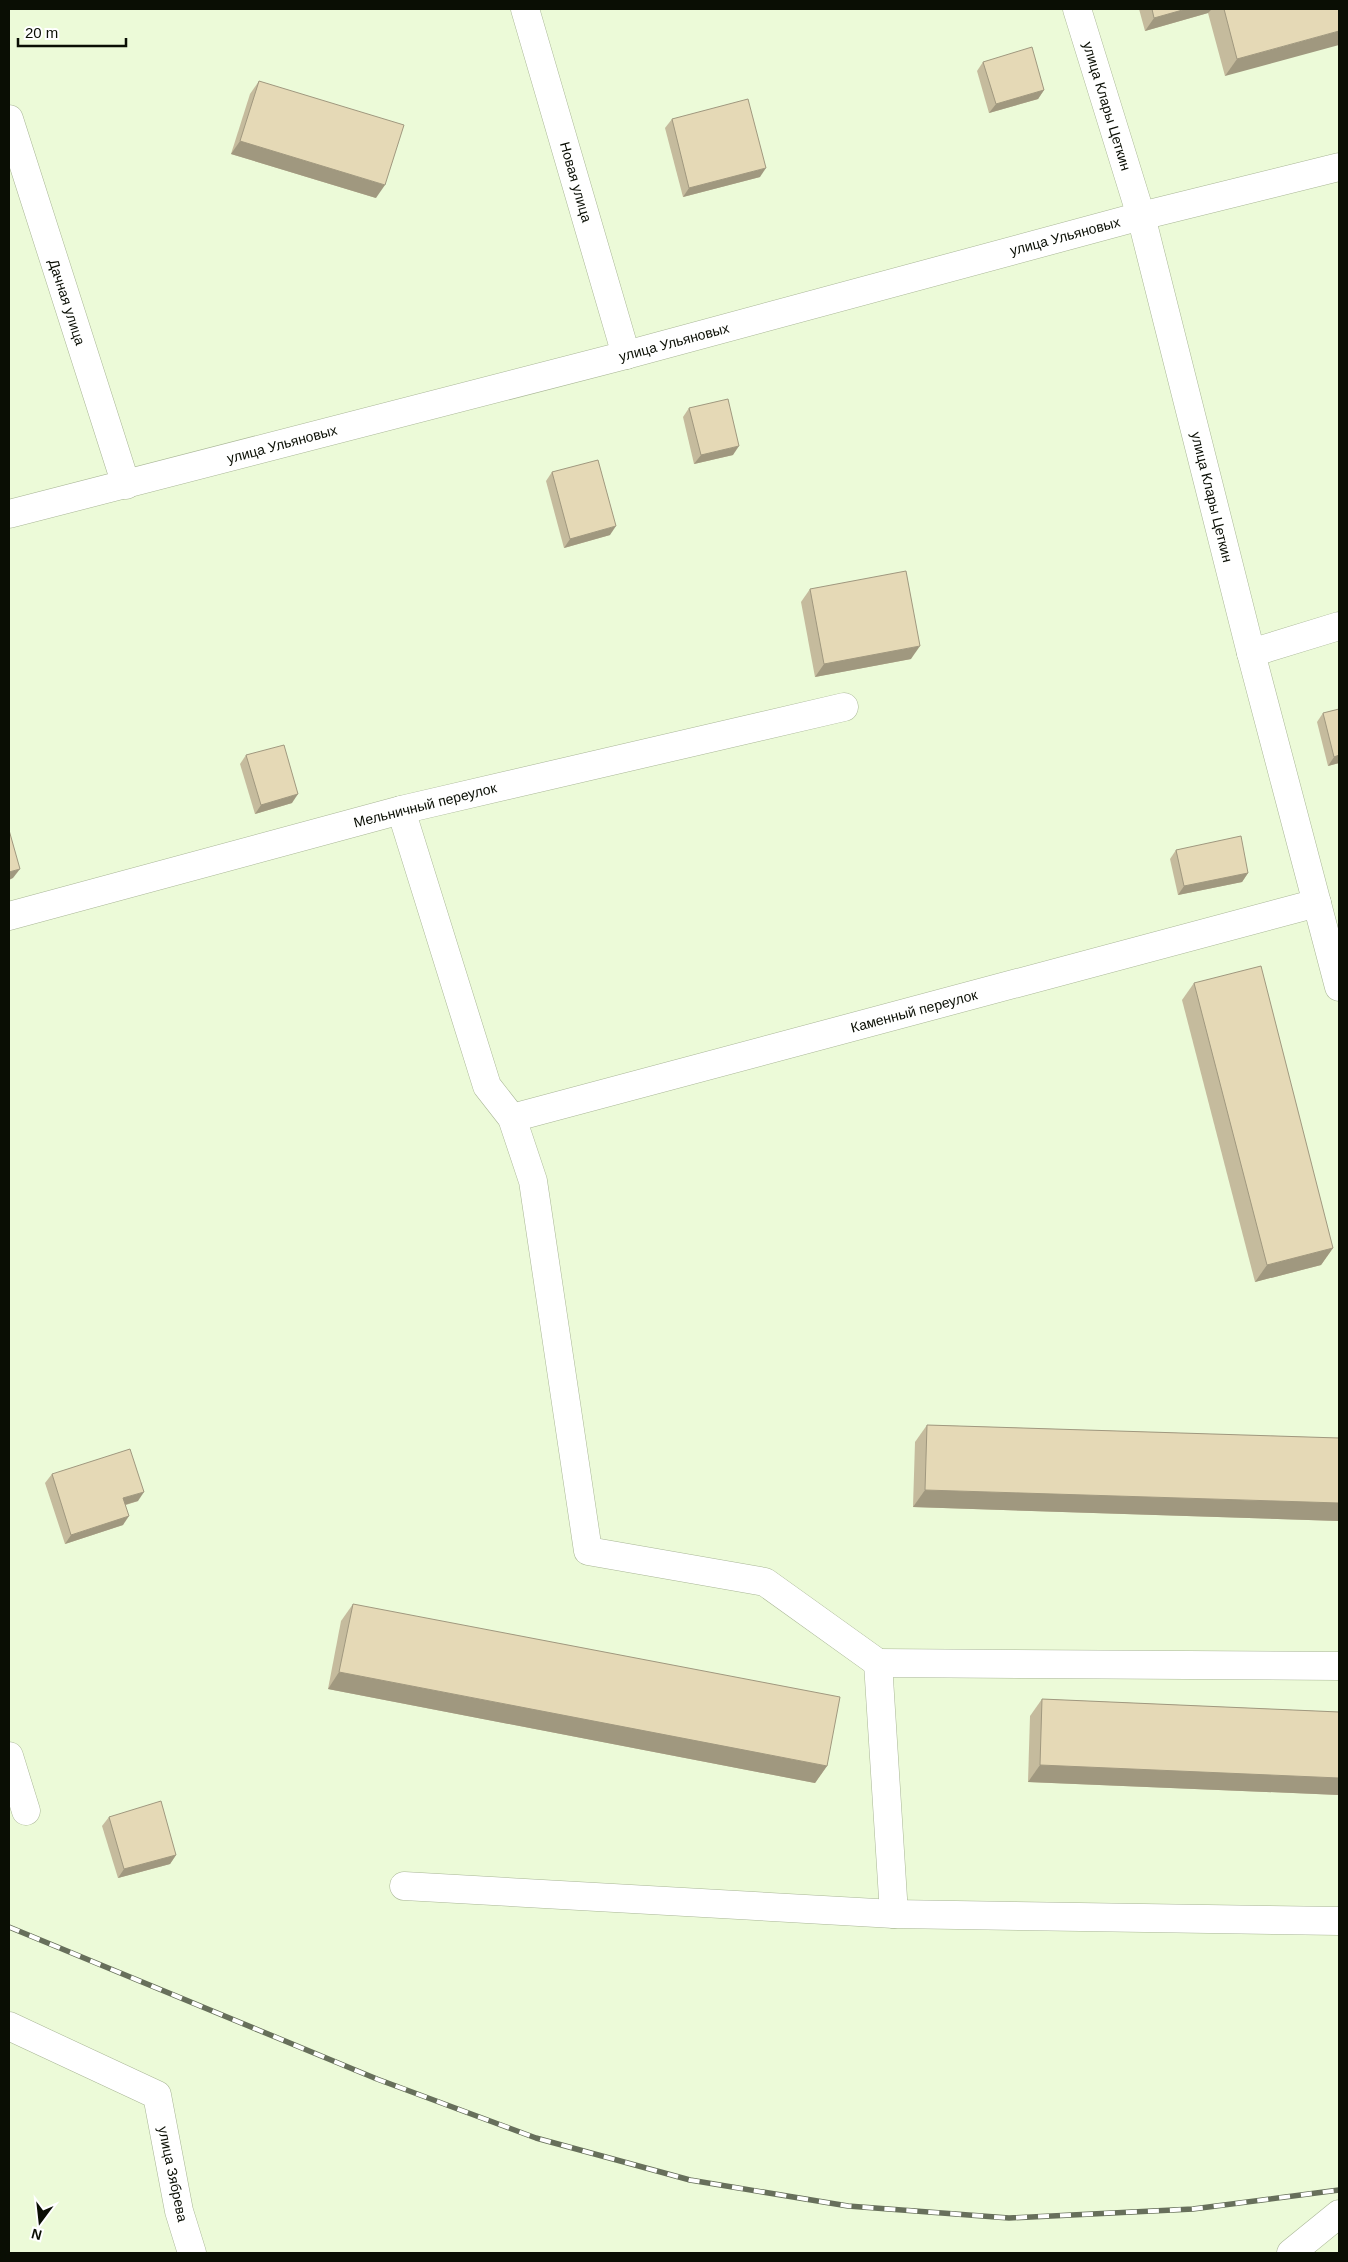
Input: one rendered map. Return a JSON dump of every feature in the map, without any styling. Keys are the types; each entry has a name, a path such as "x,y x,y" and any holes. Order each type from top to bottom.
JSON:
{"street":[{"name":"Новая улица","path":"525,9 626,355"},
{"name":"улица Клары Цеткин","path":"1077,9 1141,216 1251,653 1339,987"},
{"name":"Дачная улица","path":"9,119 126,484"},
{"name":"улица Ульяновых","path":"9,514 626,355 1141,216 1339,167"},
{"path":"1251,653 1339,626"},
{"name":"Мельничный переулок","path":"9,916 401,810 844,707"},
{"path":"401,810 487,1086 512,1118 533,1181 588,1551 765,1582 878,1663 1339,1666"},
{"name":"Каменный переулок","path":"512,1118 1317,903"},
{"path":"878,1663 894,1914"},
{"path":"9,1756 26,1811"},
{"path":"404,1886 894,1914 1339,1921"},
{"name":"улица Зябрева","path":"9,2026 157,2095 179,2210 192,2253"},
{"path":"1291,2253 1339,2214"}],"building":[{"path":"1152,9 1186,9 1154,18"},
{"path":"1224,9 1339,9 1339,31 1237,59"},
{"path":"1032,47 1044,90 996,104 983,62"},
{"path":"259,81 404,125 385,185 240,141"},
{"path":"748,99 766,168 689,188 672,119"},
{"path":"728,399 739,446 701,455 689,408"},
{"path":"598,460 616,526 570,539 552,472"},
{"path":"906,571 920,646 824,664 810,589"},
{"path":"1339,709 1339,755 1334,757 1323,713"},
{"path":"284,745 298,794 261,805 246,755"},
{"path":"9,830 20,869 9,872"},
{"path":"1241,836 1248,873 1184,886 1176,850"},
{"path":"1261,966 1333,1248 1267,1265 1194,983"},
{"path":"927,1425 1339,1438 1339,1503 925,1490"},
{"path":"130,1449 144,1492 123,1498 129,1516 71,1535 52,1474"},
{"path":"353,1604 840,1697 827,1766 339,1672"},
{"path":"1042,1699 1339,1712 1339,1778 1040,1765"},
{"path":"161,1801 176,1855 124,1869 109,1817"}],"railway":[{"path":"9,1927 377,2079 536,2138 690,2180 848,2206 1009,2218 1193,2209 1339,2190"}]}
